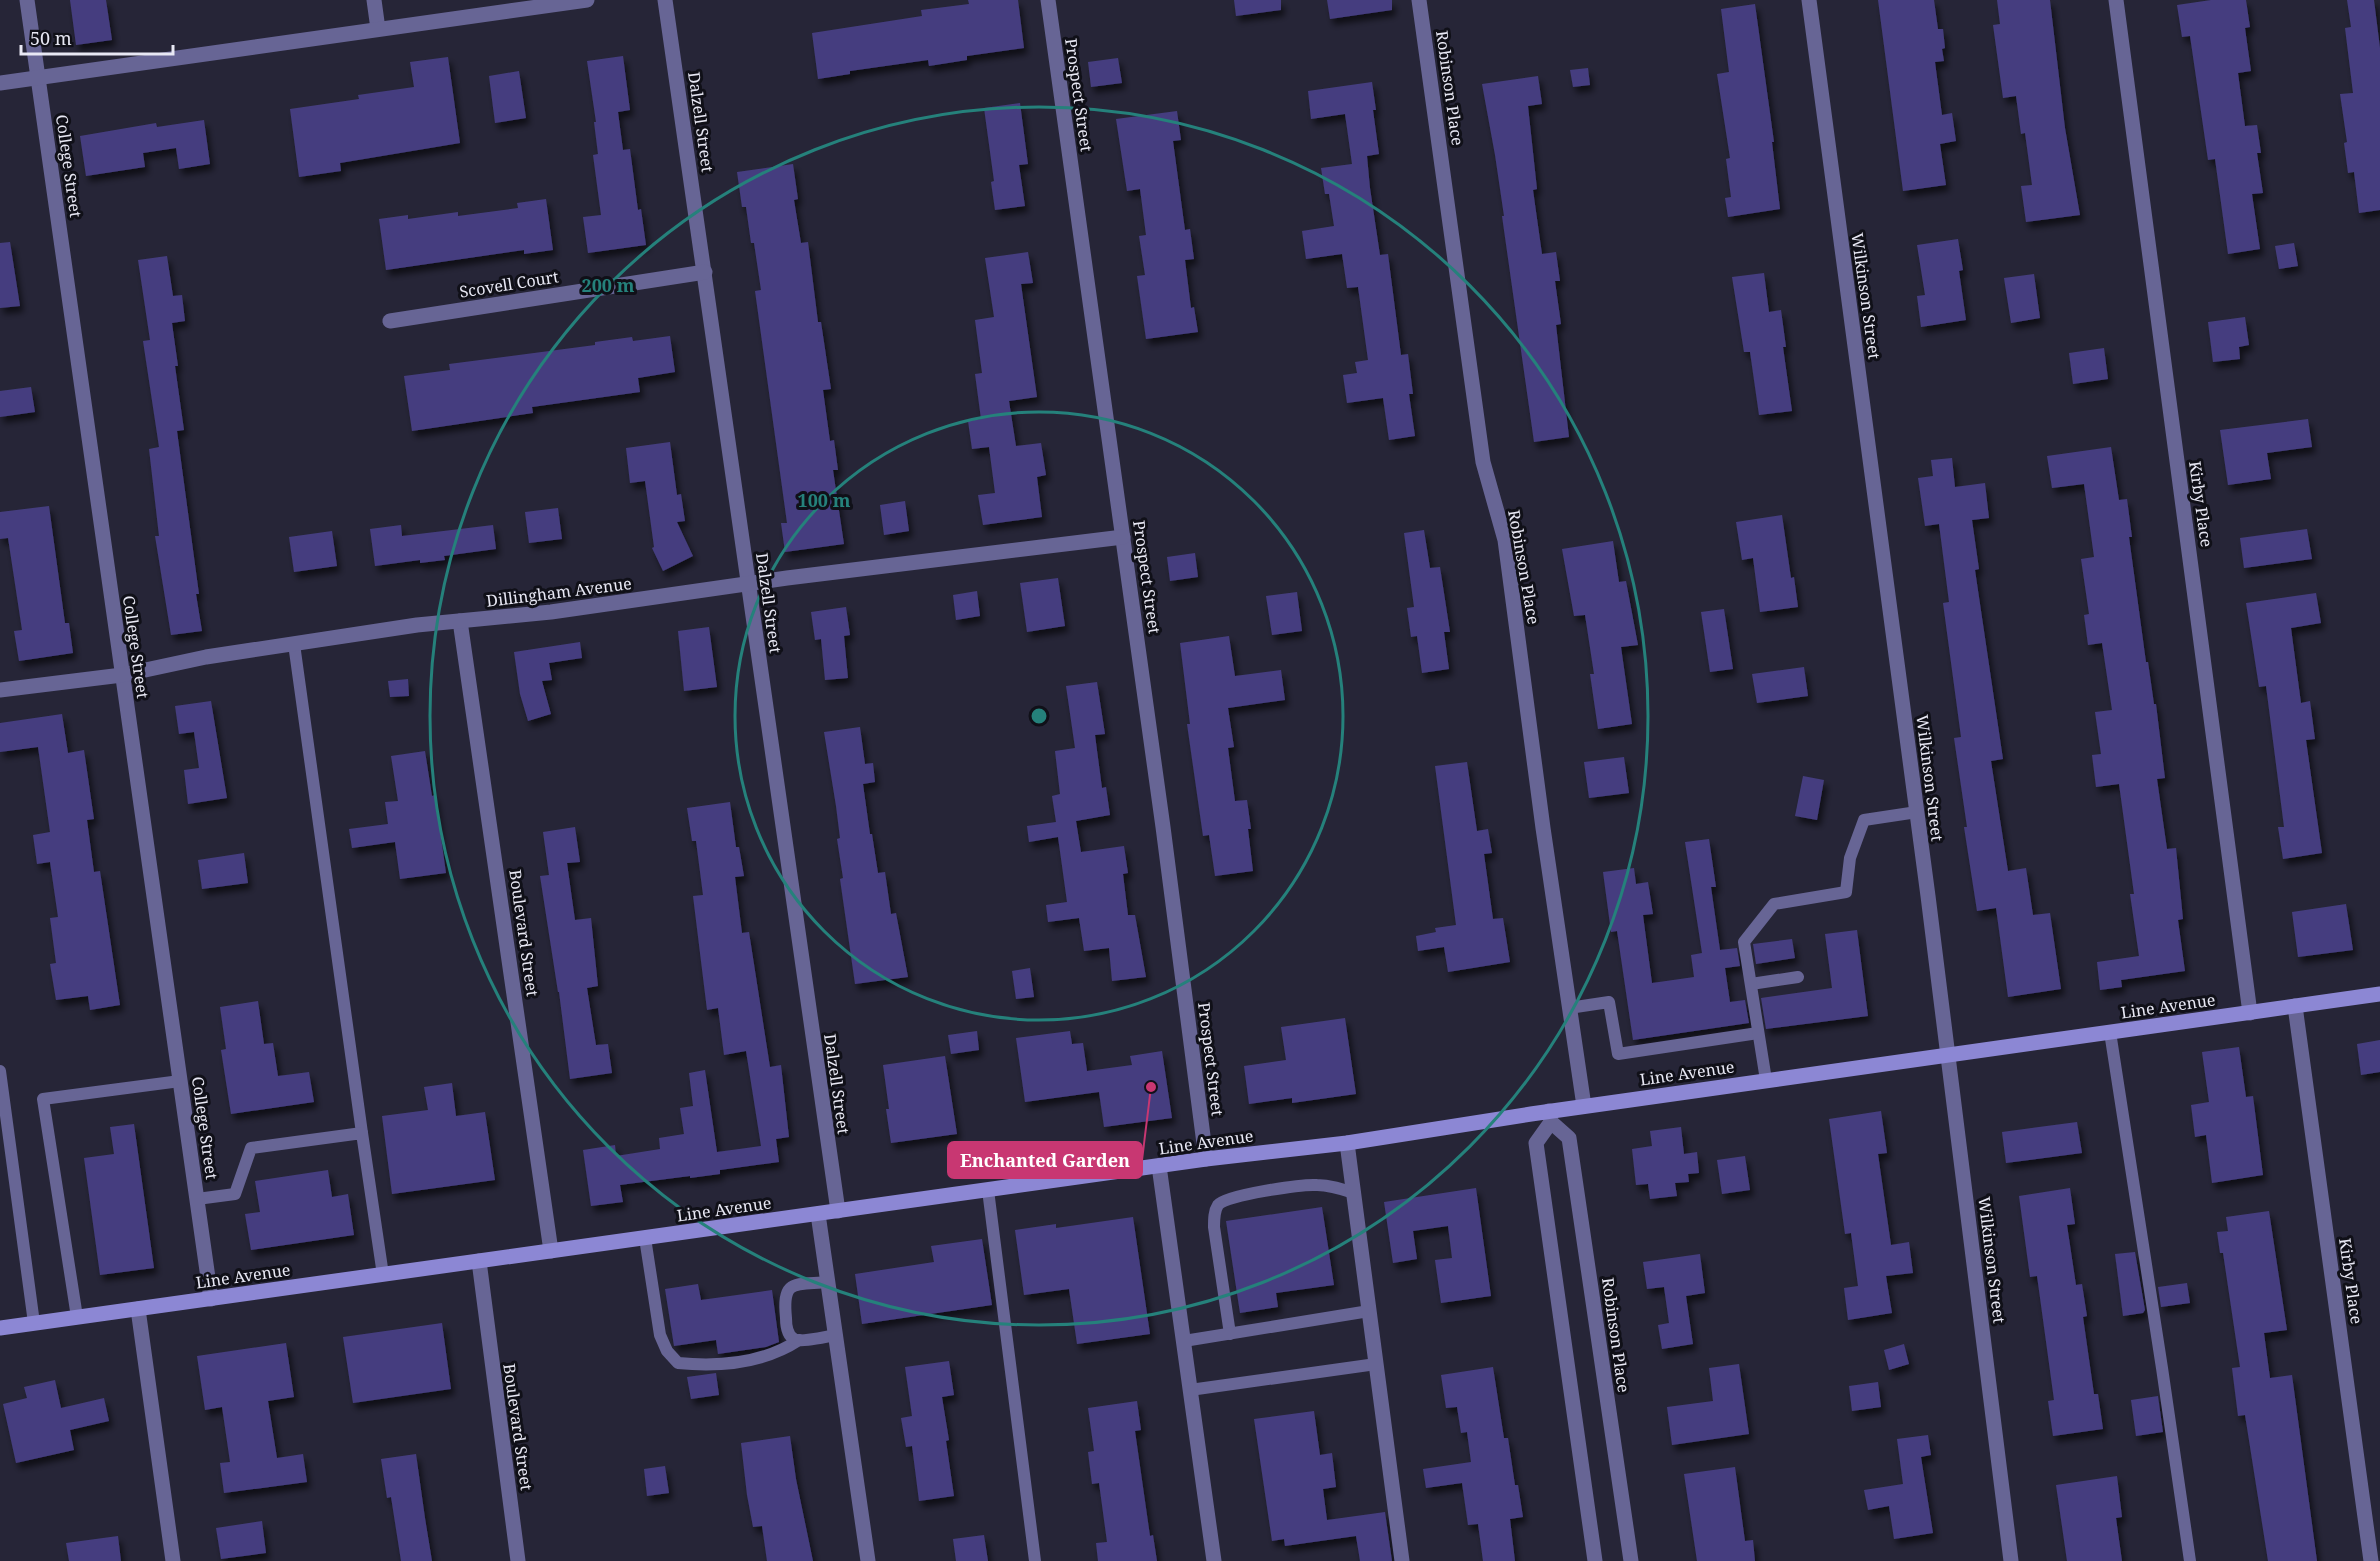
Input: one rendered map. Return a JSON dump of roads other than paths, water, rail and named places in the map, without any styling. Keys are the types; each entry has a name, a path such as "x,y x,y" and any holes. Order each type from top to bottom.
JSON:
{"main road":[{"name":"Line Avenue","path":"0,1328 1206,1159 1550,1117 1584,1106 2380,994"}],"street":[{"name":"College Street","path":"27,0 211,1299"},
{"path":"374,0 378,29"},
{"path":"0,83 587,0"},
{"name":"Dalzell Street","path":"665,0 838,1211"},
{"name":"Prospect Street","path":"1048,0 1206,1159"},
{"name":"Robinson Place","path":"1419,0 1483,462 1504,540 1584,1106"},
{"name":"Wilkinson Street","path":"1809,0 1917,812 2011,1561"},
{"name":"Kirby Place","path":"2116,0 2250,1012"},
{"name":"Scovell Court","path":"390,321 705,272"},
{"name":"Dillingham Avenue","path":"0,690 122,675 206,657 460,621 551,612 1123,537"},
{"name":"Boulevard Street","path":"460,621 551,1251"},
{"name":"Kirby Place","path":"2295,1006 2371,1561"},
{"path":"1550,1117 1536,1143 1594,1561"},
{"name":"Robinson Place","path":"1550,1117 1569,1138 1631,1561"},
{"path":"1347,1143 1402,1561"},
{"path":"1159,1166 1214,1561"},
{"path":"818,1214 868,1561"},
{"name":"Boulevard Street","path":"479,1261 518,1561"},
{"path":"138,1309 173,1561"}],"lane":[{"path":"294,644 383,1275"},
{"path":"1766,1080 1744,942 1774,904 1846,892 1850,858 1864,820 1917,812"},
{"path":"1751,984 1798,977"},
{"path":"1569,1008 1609,1002 1618,1054 1758,1034"},
{"path":"2110,1032 2190,1561"},
{"path":"0,1071 34,1323"},
{"path":"76,1317 44,1099 180,1081"},
{"path":"197,1200 235,1194 251,1148 362,1133"},
{"path":"1230,1335 1214,1227 1214,1215 1218,1205 1224,1199 1239,1195 1314,1184 1327,1185 1354,1193"},
{"path":"988,1190 1035,1561"},
{"path":"645,1238 660,1335 667,1351 678,1364 763,1358 783,1351 799,1340"},
{"path":"828,1282 796,1285 788,1289 784,1297 787,1330 793,1339 799,1340 836,1335"},
{"path":"1184,1341 1369,1311"},
{"path":"1190,1390 1376,1364"}],"place":[{"name":"Enchanted Garden","path":"1151,1087"}]}
